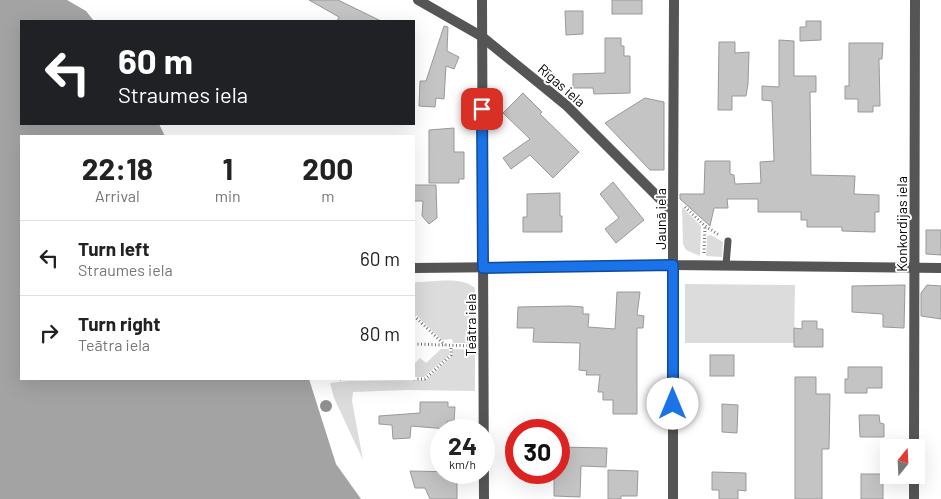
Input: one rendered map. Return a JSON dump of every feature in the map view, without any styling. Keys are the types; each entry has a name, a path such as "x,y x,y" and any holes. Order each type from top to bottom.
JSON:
{"street":[{"name":"Rīgas iela","path":"418,0 481,36 566,105 673,212"},
{"name":"Teātra iela","path":"482,0 484,499"},
{"name":"Jaunā iela","path":"673,499 674,0"},
{"name":"Konkordijas iela","path":"914,439 915,0"},
{"path":"415,268 726,265 941,268"},
{"path":"914,484 914,499"}],"lane":[{"path":"726,265 728,241"}],"path":[{"path":"673,193 705,226 728,241"},
{"path":"415,317 445,345"},
{"path":"415,344 477,346"},
{"path":"415,379 424,379 451,355 451,346"}],"shaded area":[{"path":"0,0 67,0 86,11 93,20 20,20 20,125 160,125 164,135 20,135 20,380 309,380 336,464 361,499 0,499"},
{"path":"682,207 701,226 700,256 686,250 683,244"},
{"path":"711,235 723,242 722,257 706,256 707,236"},
{"path":"455,281 469,284 475,288 475,343 453,343 452,339 442,340 415,314 415,283"},
{"path":"685,284 795,285 794,343 685,343"},
{"path":"441,349 449,349 449,355 424,377 415,377 415,363 420,358 426,363"},
{"path":"452,349 475,350 475,391 408,390 353,392 352,401 363,460 334,398 330,383 426,380 452,356"}],"building":[{"path":"309,0 338,0 379,20 338,20 339,17"},
{"path":"612,0 642,0 642,14 612,14"},
{"path":"565,11 583,11 583,34 566,35"},
{"path":"806,21 821,21 821,40 800,41 800,27 806,27"},
{"path":"444,26 448,27 447,51 459,57 454,69 446,66 444,99 436,98 435,107 419,106 420,81 426,81"},
{"path":"605,38 621,38 621,46 624,46 624,56 630,56 630,93 594,94 593,88 573,88 573,74 605,73"},
{"path":"779,40 794,41 794,76 816,76 816,92 810,92 811,175 855,176 854,194 879,195 879,212 875,212 875,232 842,231 842,227 807,227 807,220 801,220 801,212 758,212 758,199 727,199 728,208 714,208 710,226 680,199 680,194 704,194 705,161 730,161 730,174 734,175 735,184 761,183 760,162 774,161 772,101 762,100 762,86 779,87"},
{"path":"719,42 735,42 735,53 749,52 746,96 732,96 732,110 718,110"},
{"path":"849,43 883,43 882,59 879,59 880,106 873,106 873,112 858,112 858,99 845,99 845,86 849,86"},
{"path":"523,93 542,112 540,114 579,152 553,178 530,155 511,169 503,158 530,139 503,113"},
{"path":"645,98 664,102 664,170 650,170 605,123"},
{"path":"454,128 454,152 464,152 464,179 459,179 459,183 429,183 429,130"},
{"path":"613,182 644,220 616,243 605,229 619,218 600,194"},
{"path":"415,185 436,185 437,218 429,224 422,216 423,201 415,201"},
{"path":"560,193 562,232 523,232 523,217 527,217 527,194"},
{"path":"926,230 941,230 941,255 926,254"},
{"path":"905,285 904,328 883,327 883,314 852,312 852,286"},
{"path":"927,285 941,286 941,319 921,316 921,293"},
{"path":"617,292 640,292 637,315 644,316 643,328 637,328 637,414 613,414 613,400 603,400 603,392 598,392 600,375 586,375 587,371 579,370 580,343 533,342 534,328 517,328 518,307 570,306 583,307 583,314 589,314 588,327 615,329"},
{"path":"802,321 817,321 817,329 823,329 823,347 794,347 794,328 802,329"},
{"path":"710,355 734,355 734,376 710,376"},
{"path":"848,367 882,367 882,388 867,388 867,393 845,393 845,379 848,379"},
{"path":"795,377 816,377 816,394 830,394 829,449 822,449 822,499 795,499"},
{"path":"420,402 448,402 448,407 455,407 454,419 430,419 430,428 411,426 410,438 393,439 392,425 379,424 379,416 420,413"},
{"path":"722,404 738,405 737,433 722,432"},
{"path":"859,415 879,415 880,423 884,424 884,437 860,437"},
{"path":"570,447 607,448 606,467 581,466 580,497 554,496 554,484 570,484"},
{"path":"608,470 638,471 637,496 621,496 621,499 608,499"},
{"path":"410,471 430,471 430,484 457,484 457,499 430,499 425,488 415,488"},
{"path":"712,472 746,473 746,491 738,490 738,499 719,499 719,490 712,490"},
{"path":"861,474 880,474 880,484 883,484 883,499 861,499"}],"route":[{"path":"482,109 483,268 673,265 673,404"}]}
